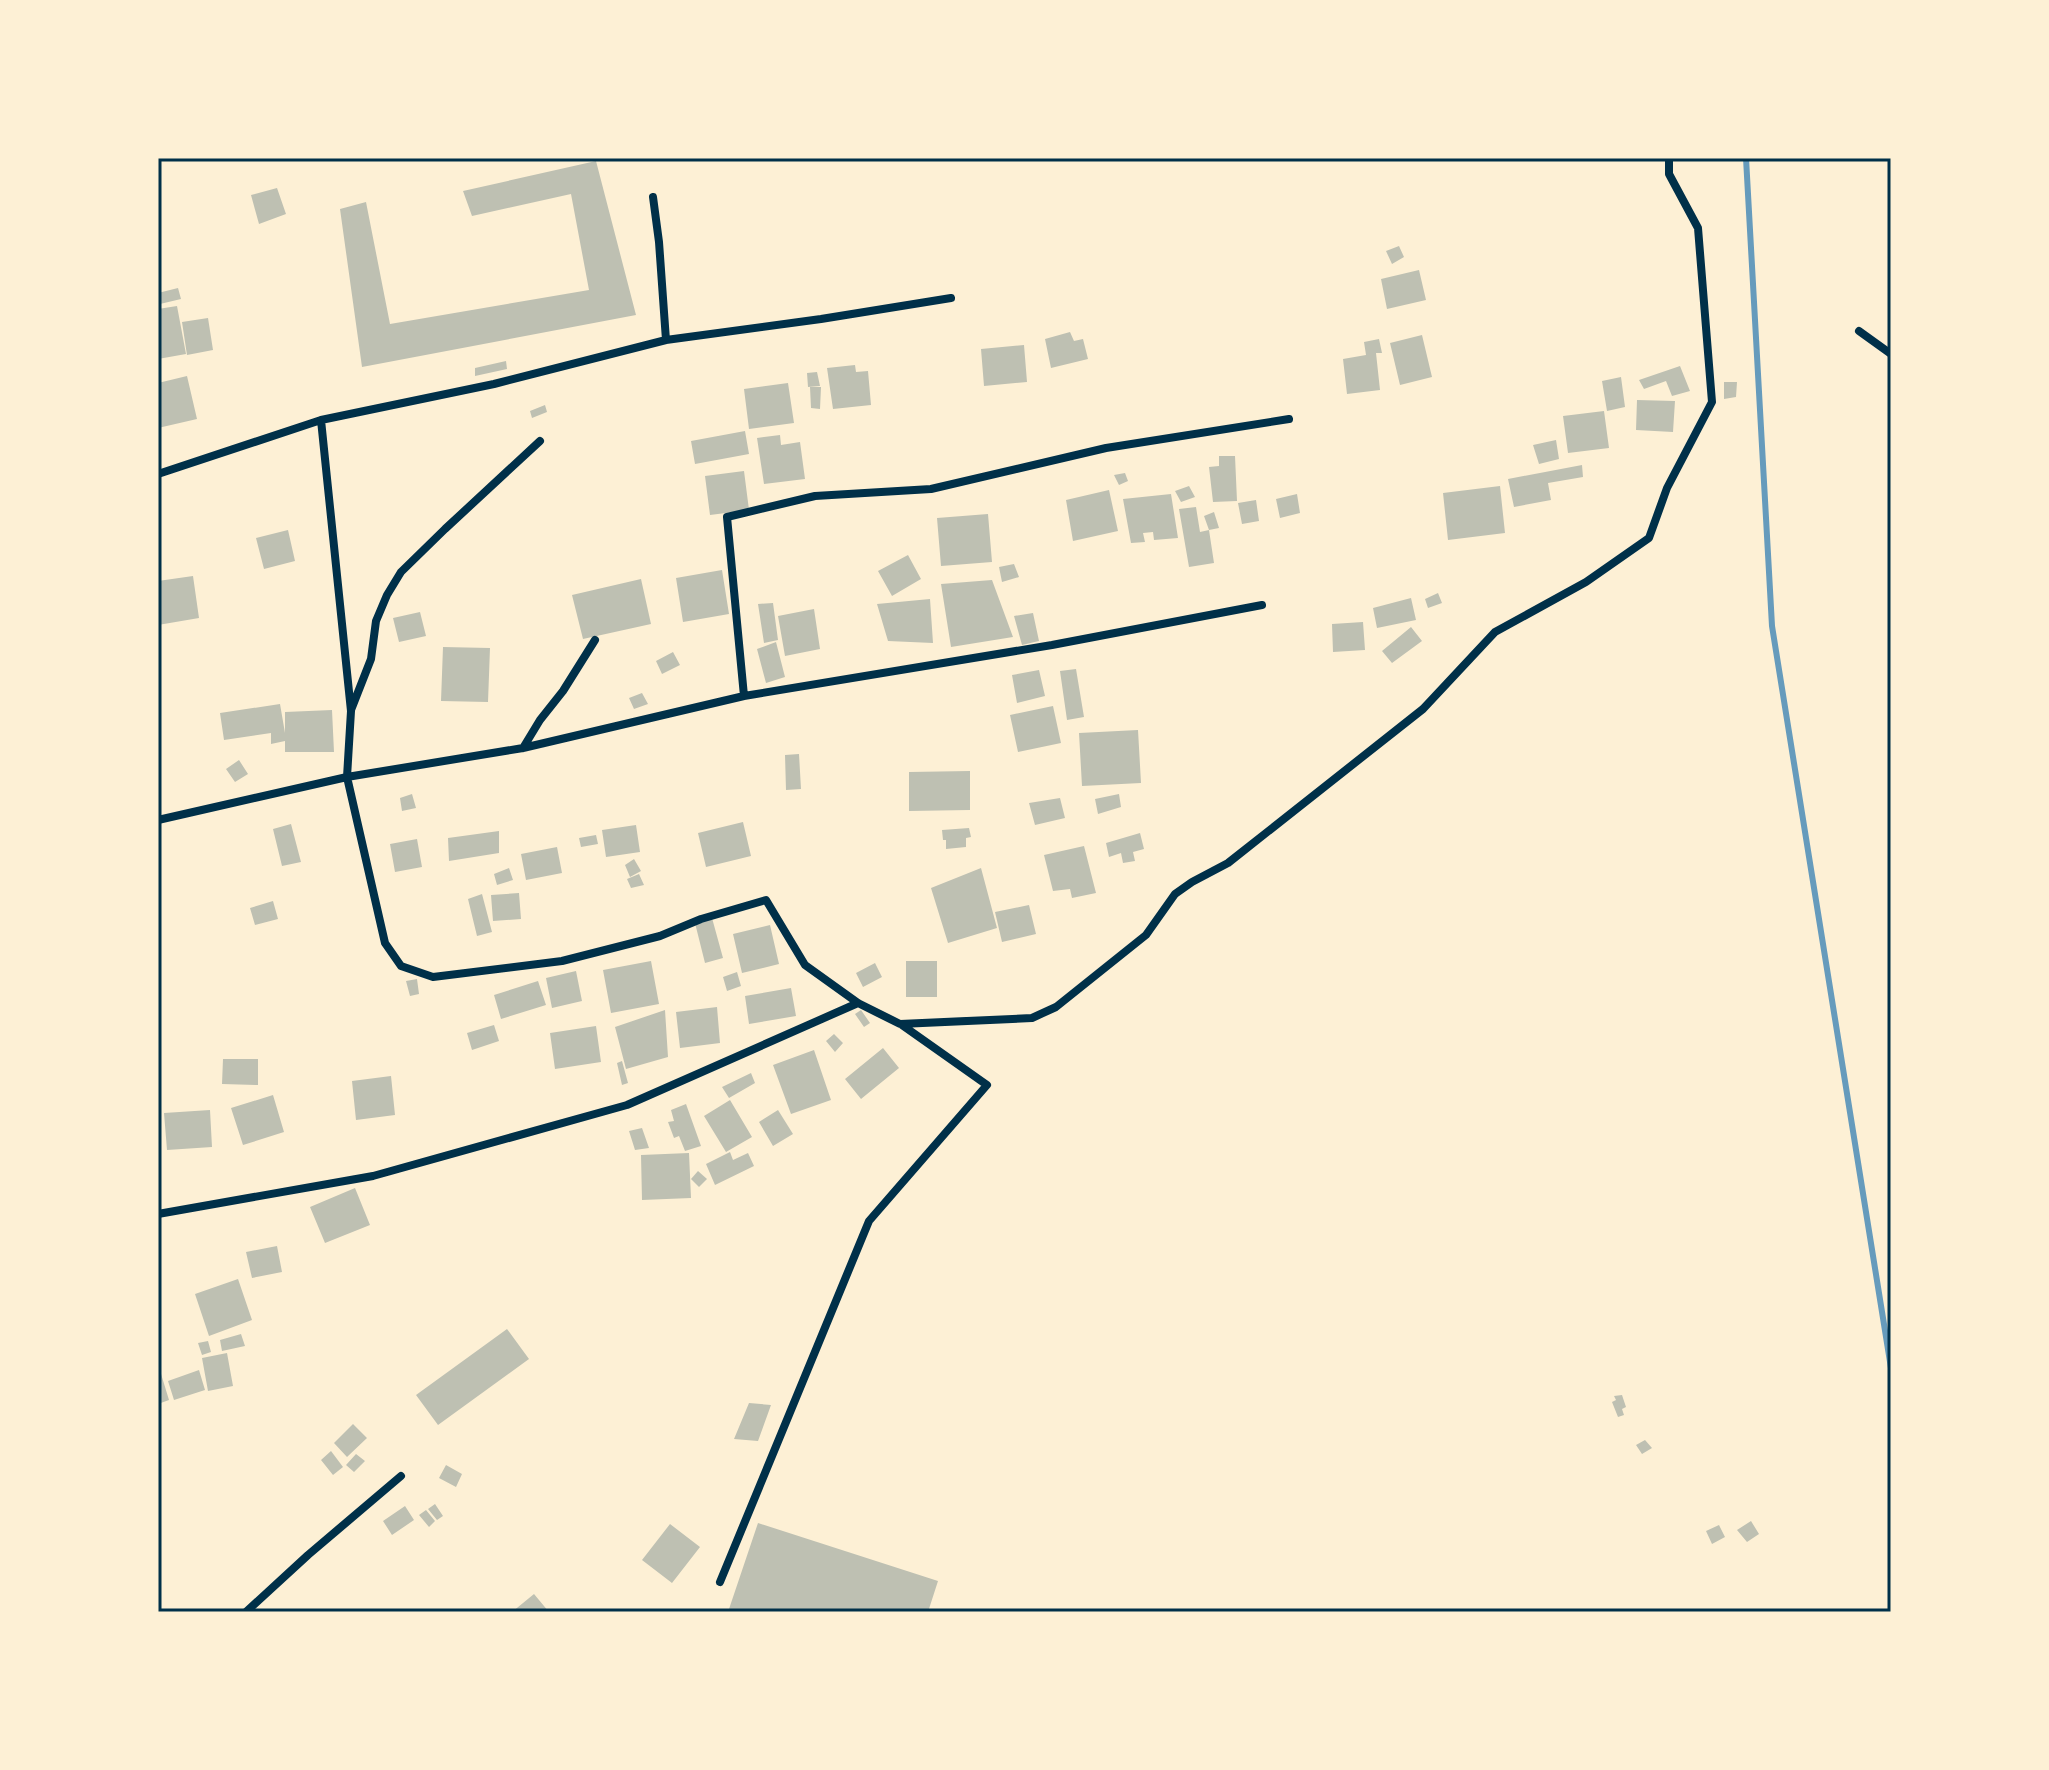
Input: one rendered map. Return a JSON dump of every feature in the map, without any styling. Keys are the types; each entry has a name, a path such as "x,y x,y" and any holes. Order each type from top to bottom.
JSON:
{"street":[{"path":"900,1024 1032,1018 1056,1007 1146,935 1175,894 1228,863 1423,709 1495,632 1586,582 1649,538 1667,488 1712,402 1698,228 1669,174 1669,158"},
{"path":"653,197 666,340"},
{"path":"158,474 321,420 494,384 666,340 951,298"},
{"path":"1859,331 1891,354"},
{"path":"744,696 727,517 815,496 931,489 1106,448 1289,419"},
{"path":"321,420 351,711 347,777 385,943 401,966 433,977 562,961 660,936 701,919 766,900 805,965 858,1003 900,1024 987,1085 869,1221 720,1582"},
{"path":"351,711 371,659 376,621 401,572 540,441"},
{"path":"158,820 347,777 523,748 744,696 1052,645 1262,605"},
{"path":"523,748 595,640"},
{"path":"158,1214 373,1176 627,1105 858,1003"},
{"path":"246,1612 401,1476"}],"building":[{"path":"596,161 636,315 362,367 340,209 366,202 390,324 589,290 571,194 472,216 463,191"},
{"path":"277,188 286,214 259,224 251,195"},
{"path":"1399,246 1404,257 1392,264 1386,251"},
{"path":"1419,270 1426,300 1387,309 1381,279"},
{"path":"178,288 181,299 160,304 158,293"},
{"path":"177,306 186,354 158,359 158,309"},
{"path":"208,318 213,350 187,355 182,322"},
{"path":"1070,332 1074,341 1083,339 1088,359 1051,368 1045,339"},
{"path":"1422,335 1432,377 1400,385 1390,343"},
{"path":"1379,339 1382,353 1376,353 1380,390 1347,394 1343,359 1366,355 1364,342"},
{"path":"1024,345 1027,382 984,386 981,349"},
{"path":"506,361 507,369 475,376 475,368"},
{"path":"855,365 856,372 868,371 871,405 833,409 827,368"},
{"path":"1680,366 1690,391 1672,396 1666,381 1644,389 1639,380"},
{"path":"817,372 820,386 808,387 807,373"},
{"path":"187,376 197,419 158,428 158,383"},
{"path":"1621,377 1625,407 1607,411 1602,381"},
{"path":"1724,382 1737,382 1736,397 1724,399"},
{"path":"788,383 794,423 749,429 744,389"},
{"path":"810,387 821,387 820,409 811,408"},
{"path":"1637,400 1675,401 1673,432 1636,430"},
{"path":"545,405 547,412 532,418 530,411"},
{"path":"1604,411 1609,448 1568,453 1563,416"},
{"path":"745,431 749,454 695,464 691,441"},
{"path":"780,435 781,445 800,442 805,479 764,484 757,438"},
{"path":"1556,440 1559,459 1539,464 1533,445"},
{"path":"1219,456 1235,456 1237,501 1213,502 1209,467 1219,466"},
{"path":"1582,465 1583,477 1548,483 1551,500 1514,507 1508,479"},
{"path":"744,471 749,510 710,515 705,476"},
{"path":"1125,473 1128,481 1119,485 1114,475"},
{"path":"1189,486 1195,497 1181,502 1175,491"},
{"path":"1500,486 1505,533 1448,540 1443,493"},
{"path":"1109,490 1118,531 1073,541 1066,500"},
{"path":"1171,494 1178,538 1154,540 1153,532 1143,533 1145,542 1131,543 1123,499"},
{"path":"1297,494 1300,513 1280,518 1276,499"},
{"path":"1256,500 1259,521 1242,524 1238,503"},
{"path":"1196,507 1200,532 1209,530 1214,563 1189,567 1179,509"},
{"path":"1214,512 1219,528 1209,530 1204,516"},
{"path":"988,514 992,562 941,566 937,518"},
{"path":"288,530 295,561 264,569 256,538"},
{"path":"908,555 921,579 892,596 878,571"},
{"path":"1014,564 1019,577 1002,582 999,567"},
{"path":"722,570 729,614 683,622 676,578"},
{"path":"193,576 199,618 158,625 158,581"},
{"path":"641,579 651,624 583,639 572,595"},
{"path":"992,580 1013,637 951,647 941,584"},
{"path":"1438,593 1442,603 1428,608 1425,599"},
{"path":"1411,598 1416,620 1377,628 1373,608"},
{"path":"930,599 933,643 888,641 877,604"},
{"path":"773,603 778,640 764,643 758,604"},
{"path":"814,609 820,649 785,656 778,616"},
{"path":"420,612 426,636 399,642 393,618"},
{"path":"1033,613 1039,641 1022,645 1014,616"},
{"path":"1363,622 1365,650 1333,652 1332,624"},
{"path":"1411,627 1422,641 1392,663 1382,651"},
{"path":"776,642 785,677 766,683 757,649"},
{"path":"443,647 490,648 488,702 441,701"},
{"path":"673,652 680,665 662,674 656,661"},
{"path":"1076,669 1084,717 1067,720 1060,671"},
{"path":"1039,670 1045,696 1017,703 1012,675"},
{"path":"642,693 648,704 634,709 629,698"},
{"path":"280,704 285,733 285,712 332,710 334,752 285,752 285,741 271,744 271,733 224,740 220,713"},
{"path":"1053,706 1061,743 1018,752 1010,715"},
{"path":"1138,730 1141,783 1082,786 1079,733"},
{"path":"799,754 801,789 786,790 785,755"},
{"path":"239,760 248,774 235,782 226,769"},
{"path":"970,771 970,810 909,811 909,772"},
{"path":"412,794 416,808 402,811 400,798"},
{"path":"1119,794 1121,807 1098,814 1095,799"},
{"path":"1060,798 1065,818 1035,825 1029,803"},
{"path":"743,822 751,856 706,867 698,833"},
{"path":"291,824 301,862 282,866 273,829"},
{"path":"636,825 640,852 606,857 602,830"},
{"path":"969,828 971,837 966,838 966,847 946,849 942,830"},
{"path":"499,831 499,853 449,861 448,838"},
{"path":"1140,833 1144,849 1133,852 1135,861 1123,863 1121,853 1109,857 1106,843"},
{"path":"596,835 598,844 581,847 579,838"},
{"path":"417,839 422,867 395,872 390,844"},
{"path":"1084,846 1096,893 1072,898 1070,889 1053,891 1044,855"},
{"path":"557,847 562,873 526,880 521,854"},
{"path":"634,859 641,871 630,877 625,865"},
{"path":"509,868 513,880 497,885 494,874"},
{"path":"981,868 997,928 948,943 931,888"},
{"path":"639,874 644,885 631,888 627,879"},
{"path":"519,893 521,919 493,921 491,895"},
{"path":"482,894 492,932 477,936 468,899"},
{"path":"273,901 278,919 255,925 250,908"},
{"path":"1029,905 1036,934 1002,942 995,912"},
{"path":"712,918 723,958 705,963 695,923"},
{"path":"770,925 779,964 742,973 733,934"},
{"path":"651,961 659,1004 611,1013 603,970"},
{"path":"906,961 937,961 937,997 906,997"},
{"path":"875,963 882,977 863,987 856,973"},
{"path":"576,971 582,1001 552,1008 546,978"},
{"path":"737,972 741,986 727,991 723,977"},
{"path":"417,979 419,994 410,996 406,981"},
{"path":"538,981 546,1005 501,1019 494,995"},
{"path":"791,988 796,1016 749,1024 745,996"},
{"path":"717,1007 720,1043 680,1048 676,1012"},
{"path":"665,1010 668,1057 626,1069 615,1027"},
{"path":"861,1010 870,1023 864,1027 855,1014"},
{"path":"494,1025 499,1041 472,1050 467,1033"},
{"path":"596,1026 601,1062 555,1069 550,1033"},
{"path":"834,1034 843,1043 835,1052 826,1041"},
{"path":"883,1048 899,1068 861,1099 845,1079"},
{"path":"814,1050 831,1100 791,1114 773,1065"},
{"path":"223,1059 258,1059 258,1085 222,1084"},
{"path":"622,1061 628,1083 622,1085 617,1063"},
{"path":"751,1073 755,1083 729,1098 722,1087"},
{"path":"391,1076 395,1115 356,1120 352,1081"},
{"path":"273,1095 284,1132 243,1145 231,1108"},
{"path":"730,1100 752,1137 726,1152 704,1116"},
{"path":"686,1104 701,1146 685,1151 679,1136 674,1138 668,1122 674,1121 671,1110"},
{"path":"210,1110 212,1147 167,1150 164,1113"},
{"path":"778,1110 793,1134 773,1146 759,1122"},
{"path":"642,1128 649,1148 635,1150 629,1131"},
{"path":"730,1152 733,1160 748,1153 754,1166 715,1185 706,1164"},
{"path":"689,1153 691,1198 642,1200 641,1155"},
{"path":"698,1171 707,1179 699,1187 691,1179"},
{"path":"355,1188 370,1225 325,1243 310,1207"},
{"path":"277,1246 282,1272 252,1278 246,1252"},
{"path":"238,1279 252,1320 209,1336 195,1294"},
{"path":"507,1329 529,1359 438,1425 416,1395"},
{"path":"241,1334 245,1346 222,1351 220,1340"},
{"path":"208,1341 211,1352 202,1355 198,1343"},
{"path":"227,1353 233,1386 208,1391 202,1358"},
{"path":"158,1364 169,1400 158,1404"},
{"path":"199,1370 205,1390 174,1400 168,1381"},
{"path":"1622,1395 1626,1407 1622,1409 1624,1415 1618,1417 1612,1402 1616,1400 1614,1396"},
{"path":"749,1403 771,1405 758,1441 734,1439"},
{"path":"353,1424 367,1438 347,1457 334,1443"},
{"path":"1645,1440 1652,1448 1642,1454 1636,1445"},
{"path":"331,1451 343,1467 333,1475 321,1460"},
{"path":"356,1454 365,1461 354,1472 346,1465"},
{"path":"446,1465 462,1474 456,1487 439,1478"},
{"path":"435,1504 443,1516 437,1520 428,1509"},
{"path":"405,1506 414,1520 392,1535 383,1521"},
{"path":"426,1510 435,1521 429,1527 419,1515"},
{"path":"1751,1521 1759,1534 1747,1542 1737,1530"},
{"path":"758,1523 938,1581 928,1612 728,1612"},
{"path":"670,1524 700,1547 672,1583 642,1560"},
{"path":"1719,1525 1725,1537 1712,1544 1706,1531"},
{"path":"534,1594 549,1612 512,1612"}],"waterway":[{"path":"1746,158 1772,626 1891,1368"}]}
